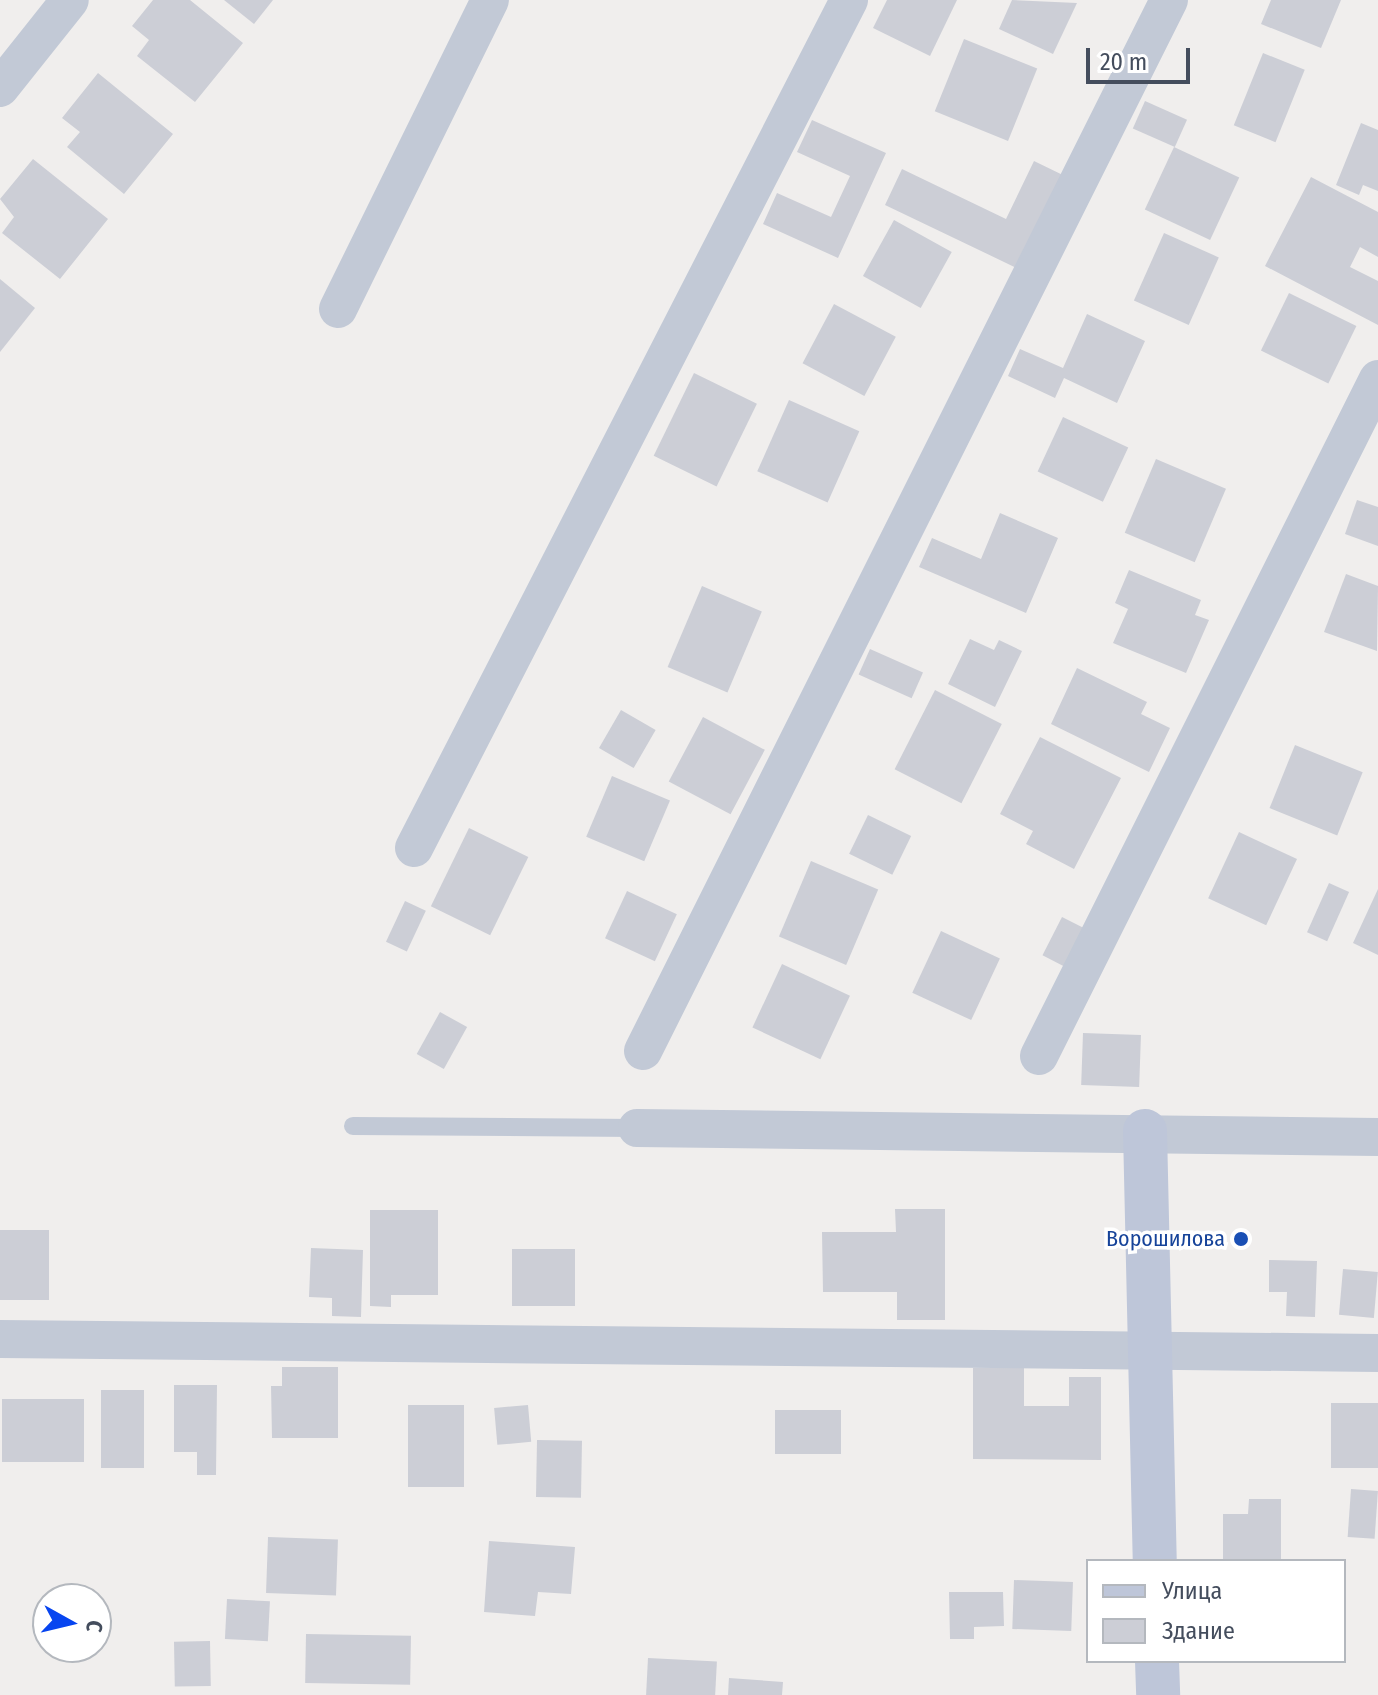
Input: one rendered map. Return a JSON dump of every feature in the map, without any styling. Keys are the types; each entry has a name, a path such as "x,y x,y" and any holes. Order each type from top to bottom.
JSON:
{"street":[{"path":"0,88 70,0"},
{"path":"338,309 490,0"},
{"path":"414,848 849,0"},
{"path":"643,1051 1169,0"},
{"path":"1039,1056 1378,379"},
{"path":"637,1128 1145,1131 1378,1137"},
{"path":"1145,1131 1155,1559"},
{"path":"0,1339 1378,1353"},
{"path":"1157,1663 1158,1695"}],"lane":[{"path":"353,1126 637,1128"}],"building":[{"path":"153,0 190,0 243,43 195,102 137,56 149,40 132,26"},
{"path":"224,0 273,0 254,24"},
{"path":"887,0 957,0 930,56 873,28"},
{"path":"1012,0 1077,3 1053,54 999,29"},
{"path":"1271,0 1341,0 1321,48 1261,24"},
{"path":"964,39 1037,69 1008,141 935,111"},
{"path":"1263,53 1305,70 1276,142 1234,125"},
{"path":"98,73 173,134 124,194 67,147 80,132 62,118"},
{"path":"1145,101 1187,120 1175,147 1133,128"},
{"path":"812,120 886,153 838,258 763,224 777,193 831,217 850,176 797,152"},
{"path":"1361,123 1378,130 1378,191 1363,185 1359,195 1336,185"},
{"path":"1174,147 1239,177 1210,240 1145,210"},
{"path":"33,159 108,219 60,279 2,233 14,217 0,199"},
{"path":"1034,161 1069,178 1025,272 885,205 902,169 1006,219"},
{"path":"1311,177 1378,212 1378,257 1360,247 1350,267 1378,281 1378,325 1265,266"},
{"path":"894,220 952,252 921,308 863,276"},
{"path":"1164,233 1219,257 1189,325 1134,301"},
{"path":"0,279 35,308 0,352"},
{"path":"1289,293 1356,326 1328,383 1261,351"},
{"path":"834,304 896,337 864,396 803,363"},
{"path":"1087,314 1145,341 1117,403 1064,378 1055,398 1008,376 1020,349 1063,368"},
{"path":"694,373 757,404 717,486 654,456"},
{"path":"789,400 859,431 828,503 757,471"},
{"path":"1063,417 1128,447 1103,502 1038,471"},
{"path":"1156,459 1226,489 1195,562 1125,533"},
{"path":"1357,500 1378,507 1378,546 1345,534"},
{"path":"1000,513 1058,538 1026,613 919,567 932,538 981,559"},
{"path":"1129,570 1201,600 1195,615 1209,620 1186,673 1113,643 1128,609 1115,603"},
{"path":"1346,574 1378,586 1377,651 1324,632"},
{"path":"702,586 762,611 727,692 668,667"},
{"path":"970,639 994,650 999,640 1022,651 995,707 948,684"},
{"path":"870,649 923,673 912,698 859,675"},
{"path":"1077,668 1147,702 1141,714 1170,728 1149,772 1051,724"},
{"path":"935,690 1002,724 961,803 895,769"},
{"path":"621,710 656,730 634,768 599,748"},
{"path":"703,717 765,750 731,814 669,781"},
{"path":"1040,737 1121,778 1074,869 1026,844 1033,831 1000,814"},
{"path":"1295,745 1363,772 1337,835 1270,808"},
{"path":"612,776 670,801 644,861 586,837"},
{"path":"868,815 911,836 892,875 849,854"},
{"path":"469,828 528,857 490,935 431,906"},
{"path":"1239,832 1297,859 1266,925 1208,898"},
{"path":"811,861 878,890 846,965 779,936"},
{"path":"1329,883 1349,892 1327,941 1307,932"},
{"path":"1378,889 1378,955 1353,943"},
{"path":"627,891 677,914 655,961 605,938"},
{"path":"405,901 426,911 407,952 386,942"},
{"path":"1062,917 1084,928 1065,967 1042,955"},
{"path":"941,931 1000,958 971,1020 912,993"},
{"path":"782,964 850,996 820,1059 752,1027"},
{"path":"440,1012 467,1027 444,1069 417,1054"},
{"path":"1083,1033 1141,1035 1139,1087 1081,1085"},
{"path":"895,1209 945,1209 945,1320 897,1320 897,1292 823,1292 822,1232 896,1232"},
{"path":"370,1210 438,1210 438,1295 391,1295 391,1307 370,1306"},
{"path":"0,1230 49,1230 49,1300 0,1300"},
{"path":"311,1248 363,1250 361,1317 332,1316 332,1298 309,1297"},
{"path":"512,1249 575,1249 575,1306 512,1306"},
{"path":"1269,1260 1317,1261 1315,1317 1286,1316 1287,1292 1269,1292"},
{"path":"1343,1269 1378,1272 1374,1318 1339,1315"},
{"path":"282,1367 338,1367 338,1438 272,1438 271,1386 282,1386"},
{"path":"973,1368 1024,1368 1024,1406 1069,1406 1069,1377 1101,1377 1101,1460 973,1459"},
{"path":"174,1385 217,1385 216,1475 197,1475 197,1452 174,1452"},
{"path":"101,1390 144,1390 144,1468 101,1468"},
{"path":"2,1399 84,1399 84,1462 2,1462"},
{"path":"1331,1403 1378,1403 1378,1468 1331,1468"},
{"path":"408,1405 464,1405 464,1487 408,1487"},
{"path":"528,1405 531,1442 497,1445 494,1408"},
{"path":"775,1410 841,1410 841,1454 775,1454"},
{"path":"537,1440 582,1441 581,1498 536,1497"},
{"path":"1351,1489 1378,1491 1375,1539 1348,1537"},
{"path":"1249,1499 1281,1499 1281,1559 1223,1559 1223,1514 1248,1514"},
{"path":"268,1537 338,1539 336,1595 266,1593"},
{"path":"489,1541 575,1547 571,1594 538,1592 535,1616 484,1612"},
{"path":"1014,1580 1073,1582 1071,1631 1012,1629"},
{"path":"949,1592 1003,1592 1004,1626 974,1627 974,1639 950,1639"},
{"path":"227,1599 270,1601 268,1641 225,1639"},
{"path":"306,1634 411,1636 410,1685 305,1683"},
{"path":"210,1641 211,1686 175,1687 174,1642"},
{"path":"648,1658 717,1662 715,1695 646,1695"},
{"path":"729,1678 783,1682 782,1695 728,1695"}],"place":[{"name":"Ворошилова","path":"1241,1239"}]}
